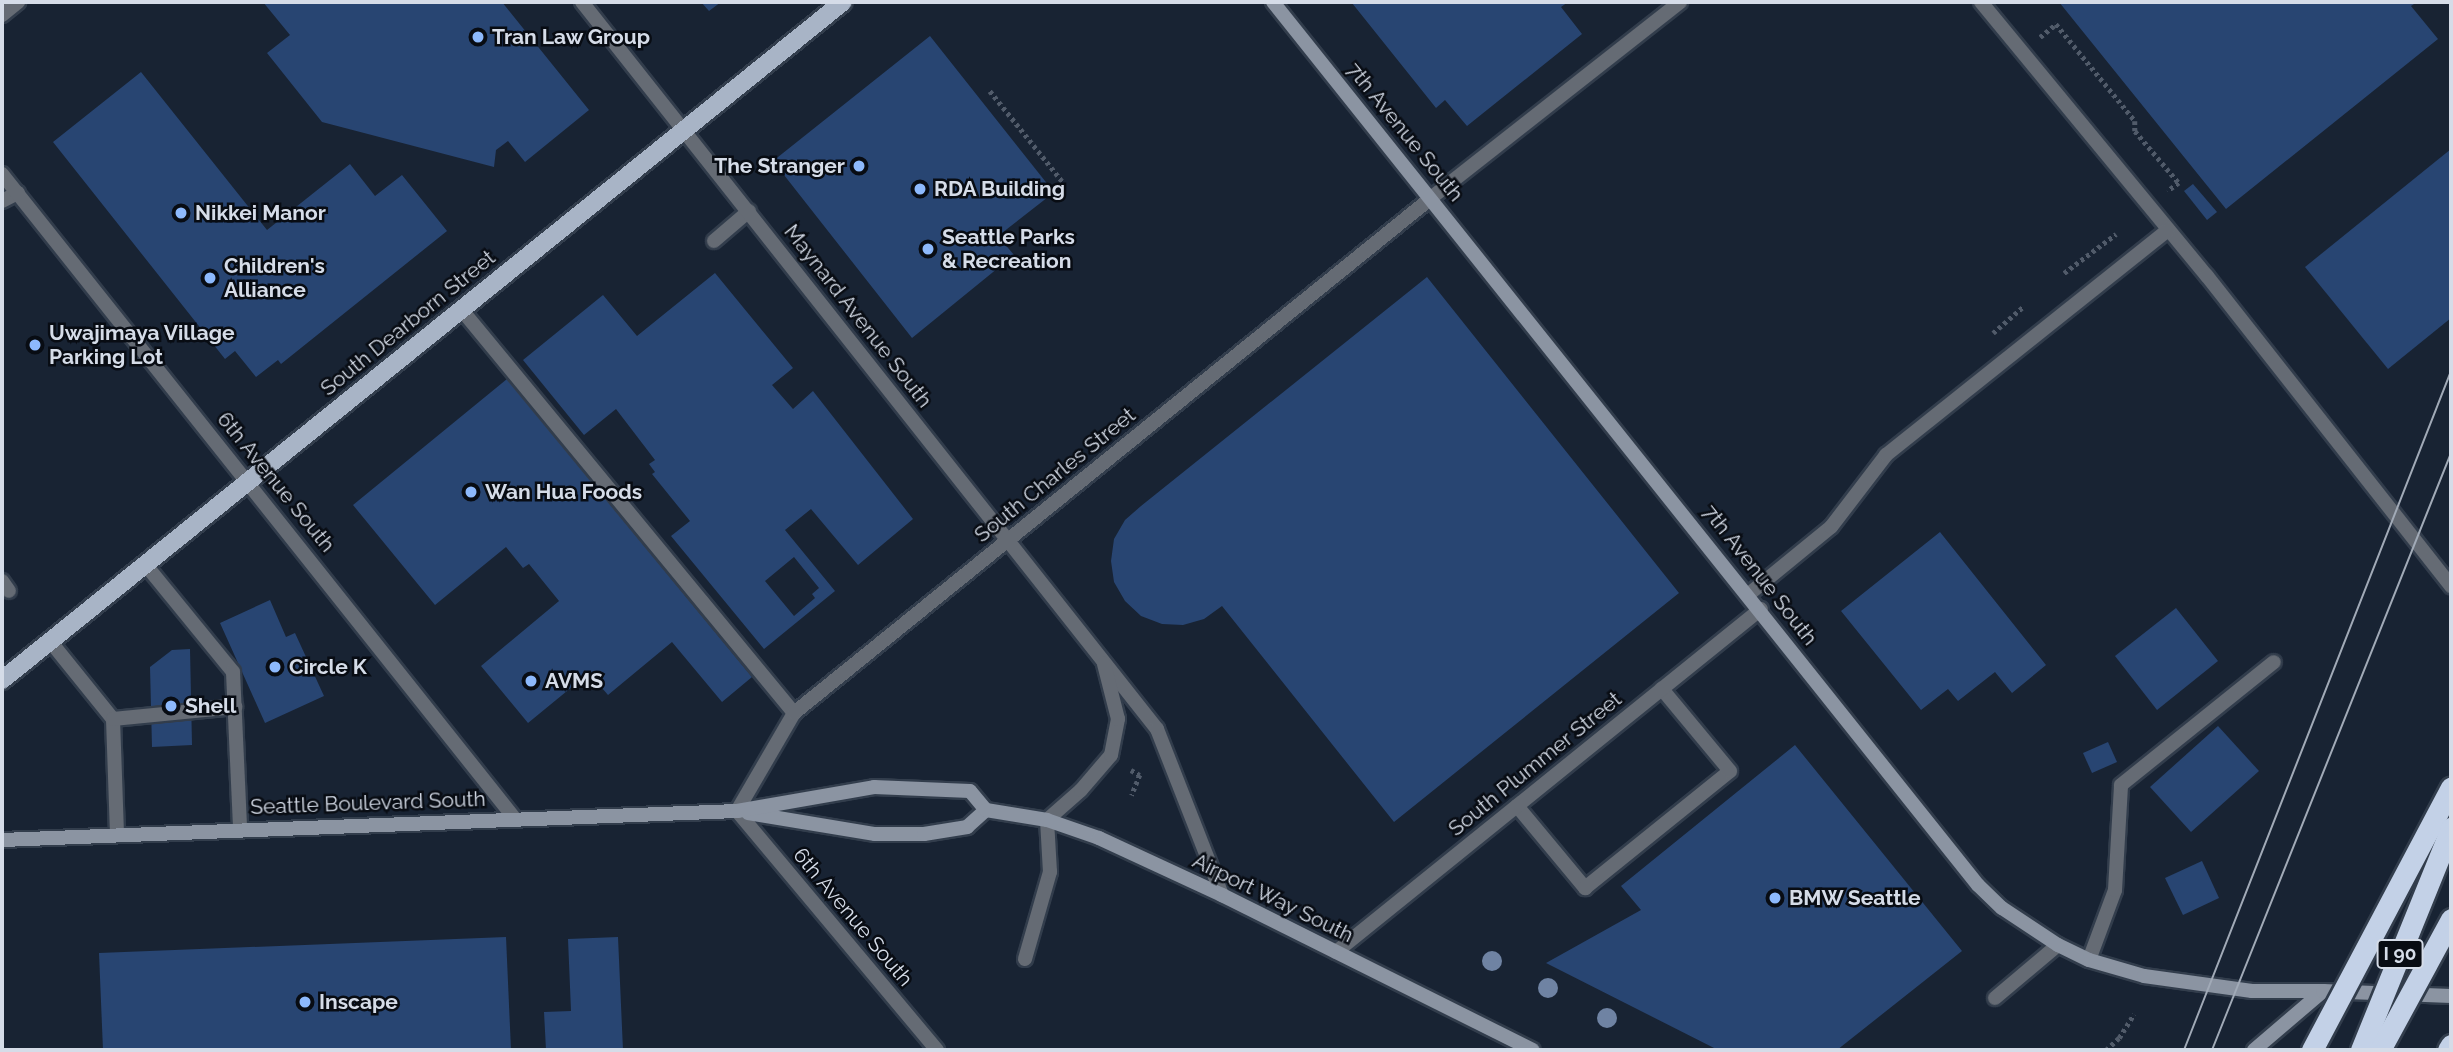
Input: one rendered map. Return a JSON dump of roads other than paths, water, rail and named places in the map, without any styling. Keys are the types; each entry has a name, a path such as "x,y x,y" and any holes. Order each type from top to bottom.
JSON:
{"highway":[{"path":"2312,1050 2451,787"},
{"path":"2361,1050 2451,828"},
{"name":"I 90","path":"2348,1050 2451,859"},
{"name":"I 90","path":"2380,1050 2451,919"},
{"path":"2448,1050 2451,1045"}],"main road":[{"name":"South Dearborn Street","path":"2,680 843,2"},
{"name":"7th Avenue South","path":"1273,2 1761,609 1978,885 2002,908 2058,945 2090,960 2144,976 2252,992 2323,991"},
{"name":"Airport Way South","path":"737,811 874,787 970,791 986,810 1047,820 1099,838 1222,895 1533,1050"},
{"path":"737,811 875,834 924,834 967,827 986,810"},
{"name":"Seattle Boulevard South","path":"2,840 737,811"},
{"path":"2254,1050 2323,991 2451,996"}],"street":[{"path":"2,15 18,2"},
{"name":"Maynard Avenue South","path":"582,2 1157,729 1222,895"},
{"name":"South Charles Street","path":"737,811 794,713 1009,541 1225,362 1680,2"},
{"path":"1981,2 2168,230 2451,586"},
{"name":"6th Avenue South","path":"2,174 249,481 515,819"},
{"path":"2,201 18,192"},
{"path":"713,241 749,211"},
{"path":"1749,594 1831,527 1886,455 2168,230"},
{"path":"461,309 794,713"},
{"path":"145,564 233,672 240,829"},
{"path":"2,581 9,591 2,587"},
{"name":"South Plummer Street","path":"1336,952 1761,609"},
{"path":"50,641 113,719 117,834"},
{"name":"Maynard Avenue South","path":"1047,820 1081,790 1111,755 1118,719 1101,656"},
{"path":"2090,960 2115,890 2121,785 2274,662"},
{"path":"1517,806 1585,888 1730,771 1662,689"},
{"path":"113,719 235,708"},
{"name":"6th Avenue South","path":"737,811 937,1050"},
{"path":"1025,959 1050,872 1047,820"},
{"path":"1995,998 2058,945"}],"tram line":[{"path":"2184,1050 2451,371"},
{"path":"2212,1050 2451,453"}],"place":[{"name":"Tran Law Group","path":"478,37"},
{"name":"The Stranger","path":"859,166"},
{"name":"RDA Building","path":"920,189"},
{"name":"Nikkei Manor","path":"181,213"},
{"name":"Seattle Parks & Recreation","path":"928,249"},
{"name":"Children's Alliance","path":"210,278"},
{"name":"Uwajimaya Village Parking Lot","path":"35,345"},
{"name":"Wan Hua Foods","path":"471,492"},
{"name":"Circle K","path":"275,667"},
{"name":"AVMS","path":"531,681"},
{"name":"Shell","path":"171,706"},
{"name":"BMW Seattle","path":"1775,898"},
{"name":"Inscape","path":"305,1002"}]}
